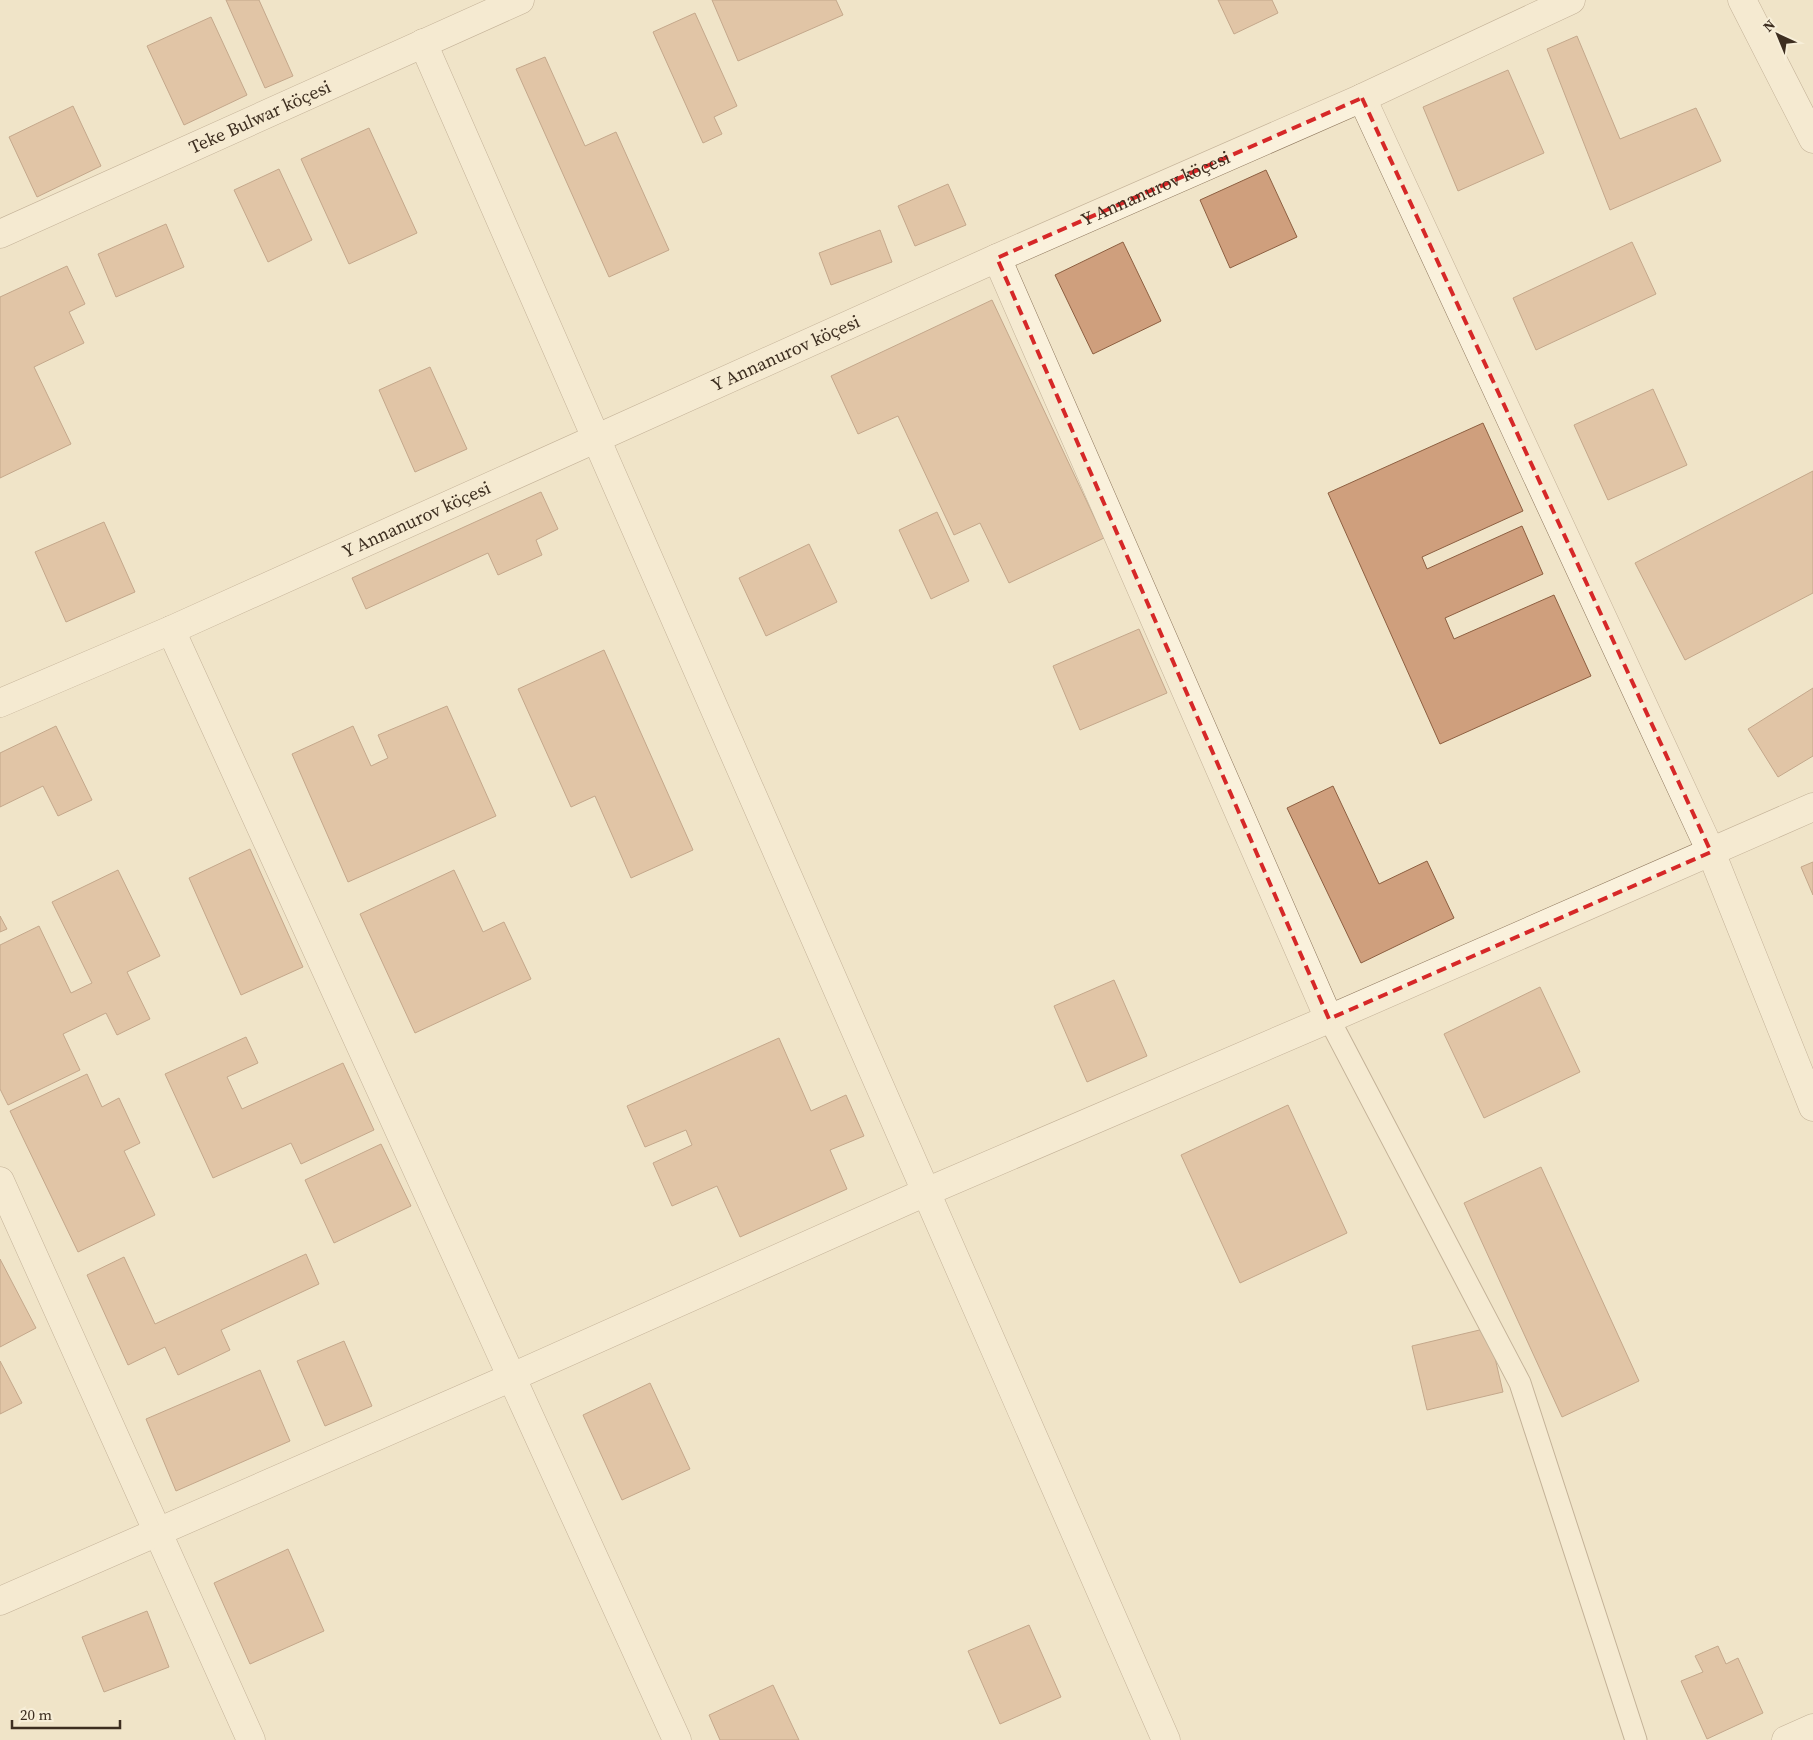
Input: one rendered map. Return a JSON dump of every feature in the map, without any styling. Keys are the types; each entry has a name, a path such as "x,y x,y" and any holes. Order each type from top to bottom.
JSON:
{"street":[{"name":"Teke Bulwar köçesi","path":"0,234 520,0"},
{"name":"Y Annanurov köçesi","path":"0,703 171,630 997,258 1362,98 1571,0"},
{"path":"1742,0 1813,139"},
{"path":"423,43 1166,1740"},
{"path":"1362,98 1711,852 1813,1107"},
{"path":"997,258 1329,1019"},
{"path":"171,630 677,1740"},
{"path":"0,1601 512,1377 926,1192 1329,1019 1813,807"},
{"path":"0,1181 251,1740"},
{"path":"1786,1740 1813,1728"}],"lane":[{"path":"1329,1019 1520,1383 1636,1740"}],"highlighted area":[{"path":"1362,98 1711,852 1329,1019 997,258"}],"building":[{"path":"226,0 259,0 293,76 265,88"},
{"path":"712,0 836,0 843,15 738,61"},
{"path":"1218,0 1272,0 1278,13 1234,34"},
{"path":"695,13 737,106 714,117 722,134 703,143 653,32"},
{"path":"211,17 247,95 184,125 147,46"},
{"path":"1577,36 1620,139 1696,108 1721,161 1610,210 1547,49"},
{"path":"545,57 585,146 616,132 669,250 609,277 516,69"},
{"path":"1508,70 1544,153 1458,191 1423,107"},
{"path":"73,106 101,166 37,197 9,137"},
{"path":"369,128 417,233 349,264 301,159"},
{"path":"279,169 312,240 268,262 234,190"},
{"path":"1266,170 1297,237 1230,268 1200,200"},
{"path":"948,184 966,225 915,246 898,206"},
{"path":"166,224 184,267 116,297 98,254"},
{"path":"880,230 892,262 831,285 819,253"},
{"path":"1123,242 1161,321 1093,354 1055,275"},
{"path":"1632,242 1656,294 1536,350 1513,298"},
{"path":"67,266 85,304 69,312 84,343 34,367 71,444 0,478 0,297"},
{"path":"992,300 1104,538 1009,583 980,523 954,535 898,416 858,434 831,376"},
{"path":"430,367 467,449 415,472 379,390"},
{"path":"1653,389 1687,465 1608,500 1574,425"},
{"path":"1483,423 1523,511 1422,557 1427,569 1522,526 1543,574 1445,618 1454,639 1554,595 1591,676 1440,744 1328,493"},
{"path":"1813,471 1813,593 1685,660 1635,563"},
{"path":"541,492 558,529 536,540 542,555 498,575 488,553 366,609 352,578"},
{"path":"937,512 969,581 931,599 899,530"},
{"path":"104,522 135,592 66,622 35,552"},
{"path":"809,544 837,602 766,636 739,578"},
{"path":"1139,629 1167,693 1080,730 1053,666"},
{"path":"604,650 693,850 631,878 595,796 571,807 518,689"},
{"path":"1813,688 1813,756 1778,777 1748,729"},
{"path":"447,706 496,816 348,882 292,754 353,726 371,766 388,758 378,735"},
{"path":"56,726 92,800 58,816 43,786 0,807 0,753"},
{"path":"1333,786 1379,884 1427,861 1454,918 1361,963 1287,808"},
{"path":"250,849 303,967 241,995 189,878"},
{"path":"1813,862 1813,895 1801,867"},
{"path":"118,870 160,956 127,972 150,1019 117,1035 106,1013 63,1034 80,1070 8,1105 0,1089 0,945 39,926 71,993 92,983 52,902"},
{"path":"454,870 483,932 504,922 531,979 415,1033 360,914"},
{"path":"0,916 7,929 0,932"},
{"path":"1114,980 1147,1056 1087,1082 1054,1006"},
{"path":"1540,987 1580,1072 1484,1118 1444,1034"},
{"path":"246,1037 258,1063 227,1077 242,1109 343,1063 374,1130 301,1164 291,1143 213,1178 165,1074"},
{"path":"779,1038 811,1111 846,1095 864,1136 830,1150 847,1189 740,1237 717,1186 672,1206 653,1163 692,1145 686,1130 645,1147 627,1106"},
{"path":"87,1074 102,1107 119,1098 140,1143 124,1151 155,1215 78,1252 10,1111"},
{"path":"1288,1105 1347,1233 1240,1283 1181,1155"},
{"path":"381,1144 411,1206 334,1243 305,1180"},
{"path":"1541,1167 1639,1381 1562,1417 1464,1203"},
{"path":"306,1254 319,1284 221,1330 230,1350 178,1375 165,1347 128,1365 87,1275 124,1257 155,1324"},
{"path":"0,1259 36,1328 0,1347"},
{"path":"1488,1328 1503,1392 1427,1410 1412,1346"},
{"path":"344,1341 372,1406 325,1426 297,1361"},
{"path":"0,1361 22,1403 0,1414"},
{"path":"260,1370 290,1441 176,1491 146,1419"},
{"path":"650,1383 690,1469 622,1500 583,1415"},
{"path":"288,1549 324,1631 250,1664 214,1583"},
{"path":"147,1611 169,1667 104,1692 82,1637"},
{"path":"1029,1625 1061,1697 1000,1724 968,1651"},
{"path":"1718,1646 1726,1664 1738,1658 1763,1713 1707,1739 1681,1681 1703,1672 1695,1656"},
{"path":"773,1685 799,1740 720,1740 709,1715"}]}
